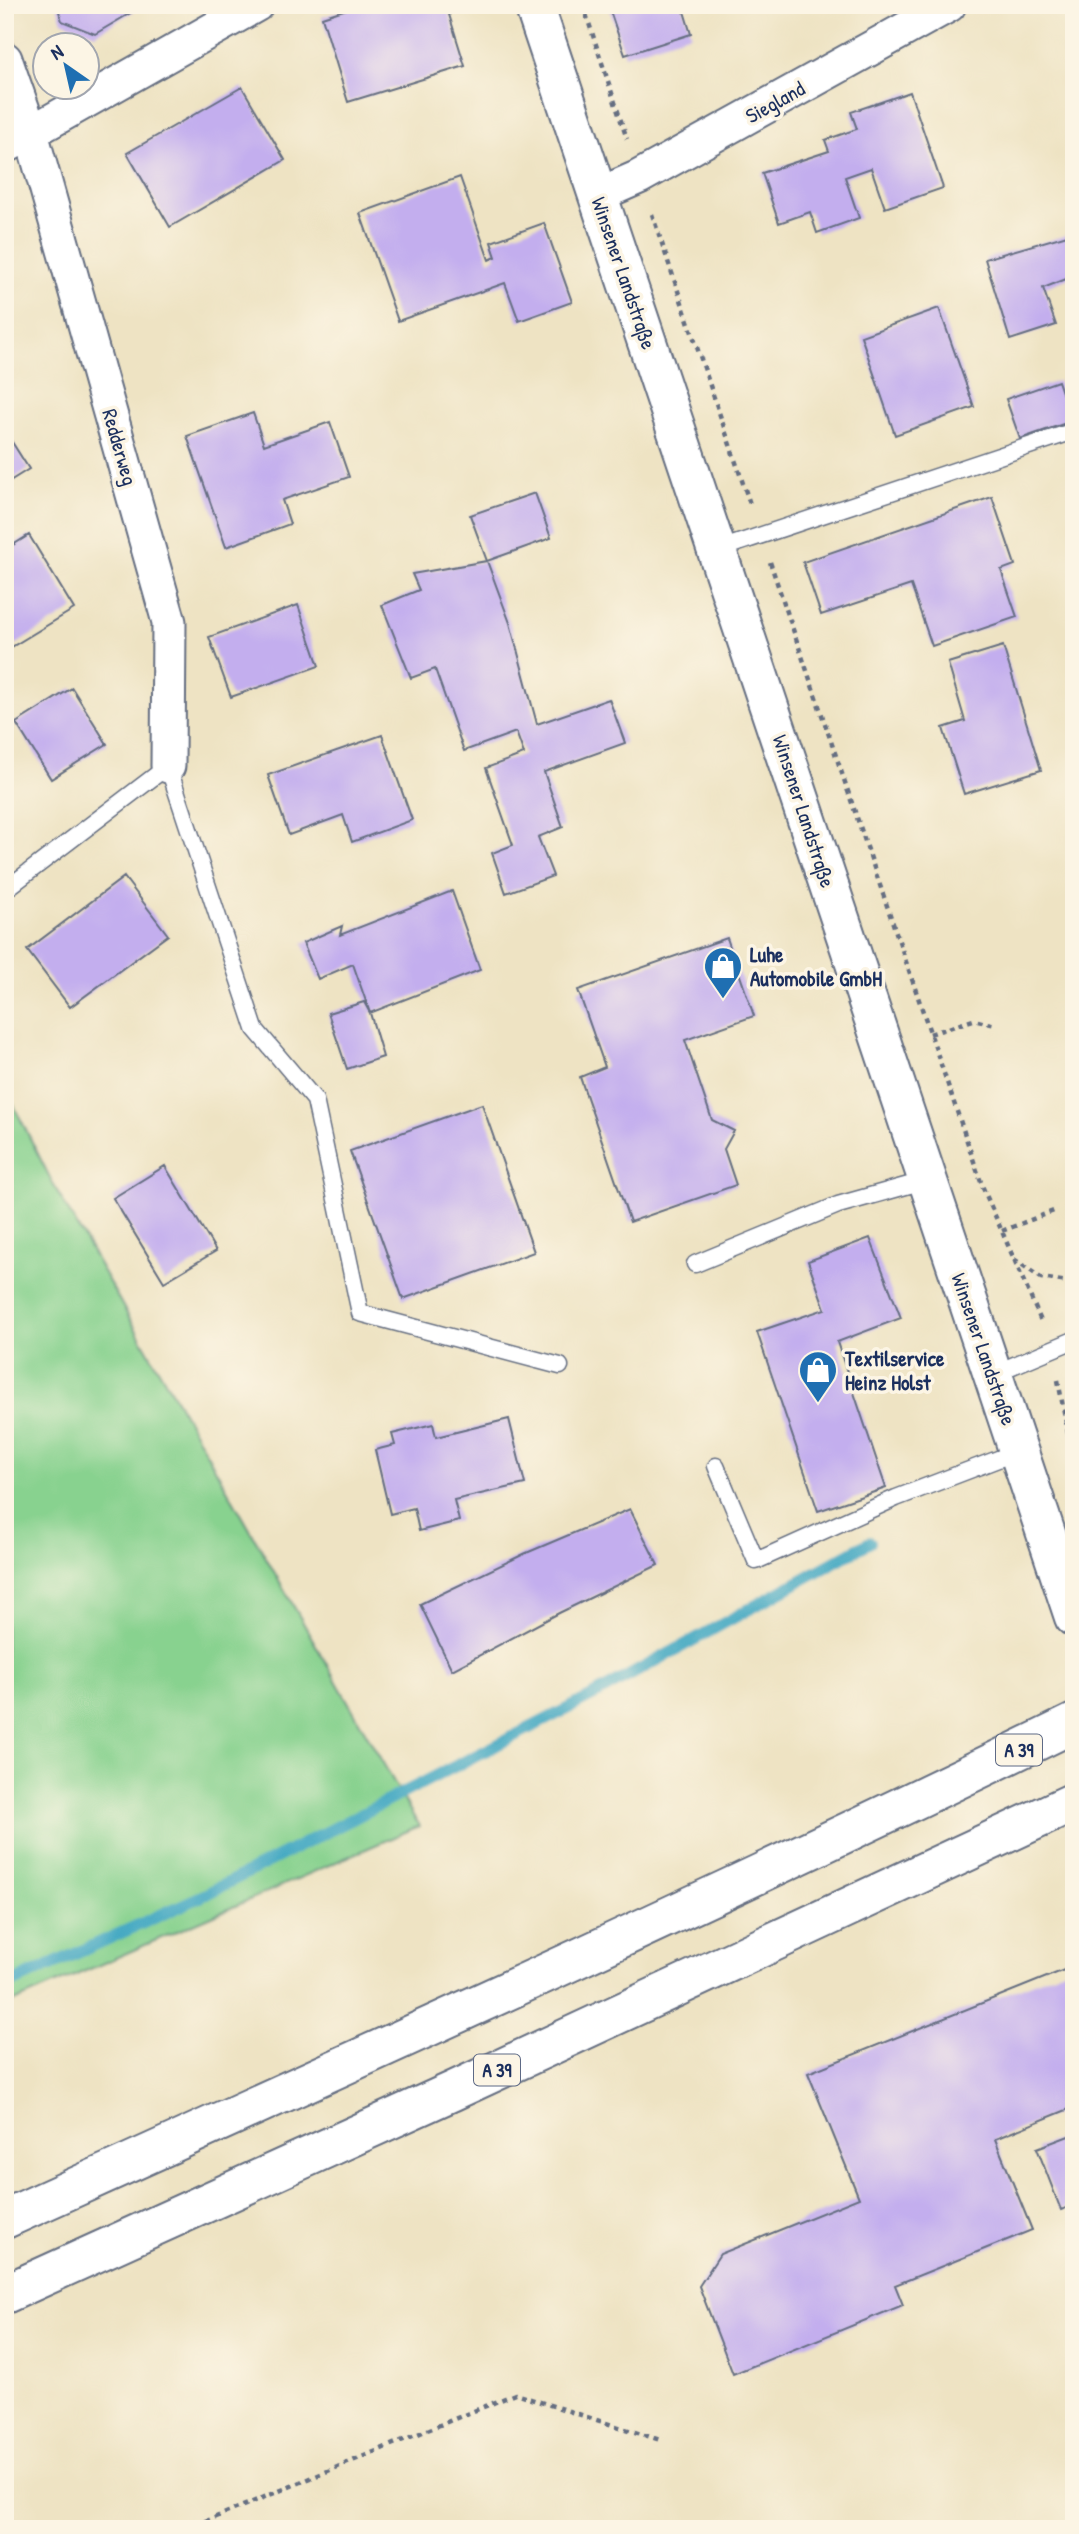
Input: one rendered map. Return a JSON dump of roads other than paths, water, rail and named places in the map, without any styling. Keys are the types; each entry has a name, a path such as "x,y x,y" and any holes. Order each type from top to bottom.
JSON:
{"main road":[{"name":"Winsener Landstraße","path":"534,5 1074,1617"},
{"name":"A 39","path":"5,2219 410,2036 1074,1723"},
{"name":"A 39","path":"5,2294 453,2091 1074,1802"}],"street":[{"path":"18,140 256,5"},
{"name":"Siegland","path":"598,195 639,177 949,5"},
{"name":"Redderweg","path":"5,59 18,140 169,622 168,766"}],"lane":[{"path":"717,550 1074,431"},
{"path":"5,890 168,766 255,1029 315,1100 360,1312 560,1366"},
{"path":"695,1264 838,1205 927,1180"},
{"path":"993,1374 1074,1340"},
{"path":"716,1466 756,1561 896,1498 1019,1451"}],"waterway":[{"path":"5,1986 202,1896 598,1693 870,1542"}],"place":[{"name":"Luhe Automobile GmbH","path":"723,1000"},
{"name":"Textilservice Heinz Holst","path":"818,1404"}]}
